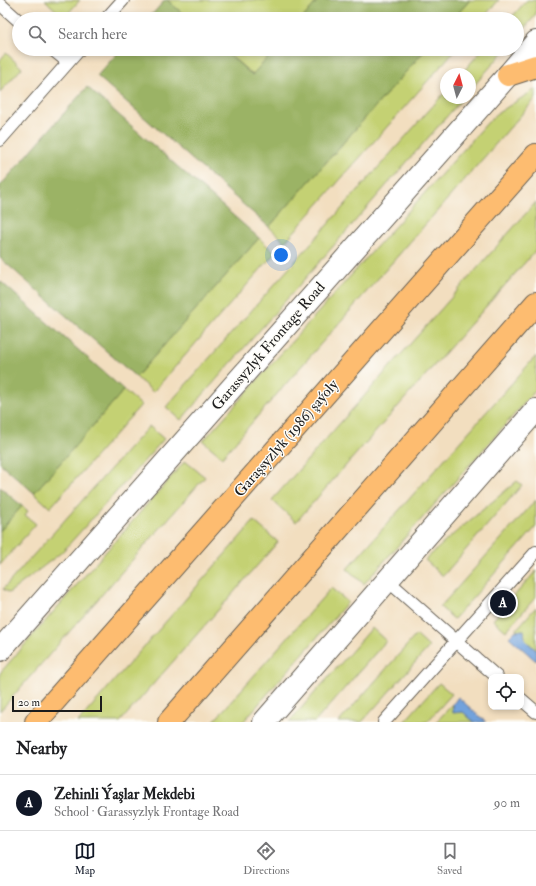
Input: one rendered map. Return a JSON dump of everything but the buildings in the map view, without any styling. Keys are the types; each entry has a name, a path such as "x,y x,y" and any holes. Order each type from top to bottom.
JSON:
{"main road":[{"path":"508,75 536,66"},
{"name":"Garaşsyzlyk (1986) şaýoly","path":"36,722 536,154"},
{"path":"169,722 536,303"},
{"path":"510,332 536,319"}],"street":[{"name":"Garassyzlyk Frontage Road","path":"0,650 536,42"},
{"path":"264,722 536,410"}],"lane":[{"path":"112,12 123,0"},
{"path":"0,4 12,15"},
{"path":"61,56 68,62"},
{"path":"0,140 74,56"},
{"path":"384,722 536,552"},
{"path":"387,580 493,674"},
{"path":"524,702 536,712"}],"green space":[{"path":"45,0 80,0 69,12 58,12"},
{"path":"165,0 167,0 181,12 154,12"},
{"path":"167,0 318,0 308,12 181,12"},
{"path":"318,0 470,0 459,12 308,12"},
{"path":"470,0 499,0 488,12 459,12"},
{"path":"527,0 536,0 536,15 524,29 524,12 516,12"},
{"path":"6,53 22,68 0,92 0,60"},
{"path":"115,56 231,56 252,75 269,56 420,56 269,227 97,76"},
{"path":"231,56 269,56 253,75"},
{"path":"420,56 450,56 285,242 269,227"},
{"path":"477,56 500,56 476,83 476,68 466,68"},
{"path":"87,87 259,238 136,377 0,258 0,186"},
{"path":"536,90 536,98 222,457 203,441 489,121 498,113"},
{"path":"440,98 440,104 458,104 181,420 166,407"},
{"path":"536,202 536,250 296,522 272,500"},
{"path":"259,238 275,253 153,392 136,377"},
{"path":"0,281 124,390 34,493 0,463"},
{"path":"536,356 536,390 364,584 347,569"},
{"path":"124,390 141,405 50,508 34,493"},
{"path":"149,426 164,439 62,552 9,593 3,589"},
{"path":"185,461 205,477 0,711 0,673"},
{"path":"517,481 522,485 443,576 425,560 449,538"},
{"path":"0,487 22,506 0,531"},
{"path":"536,500 536,527 454,619 440,607"},
{"path":"22,506 28,511 25,515 36,524 0,565 0,531"},
{"path":"254,521 278,542 120,722 78,722"},
{"path":"536,571 536,597 506,631 493,620"},
{"path":"331,588 348,602 243,722 213,722"},
{"path":"536,607 536,650 525,640 524,630 515,631"},
{"path":"372,628 386,641 315,722 289,722"},
{"path":"416,635 429,647 362,722 339,722"},
{"path":"439,683 452,694 427,722 404,722"},
{"path":"453,704 453,712 463,712 474,722 436,722"}],"water":[{"path":"524,630 525,640 536,650 536,661 509,637 515,631"},
{"path":"458,697 486,722 474,722 463,712 453,713 453,704"}],"place":[{"name":"Zehinli Ýaşlar Mekdebi","path":"503,603"}]}
